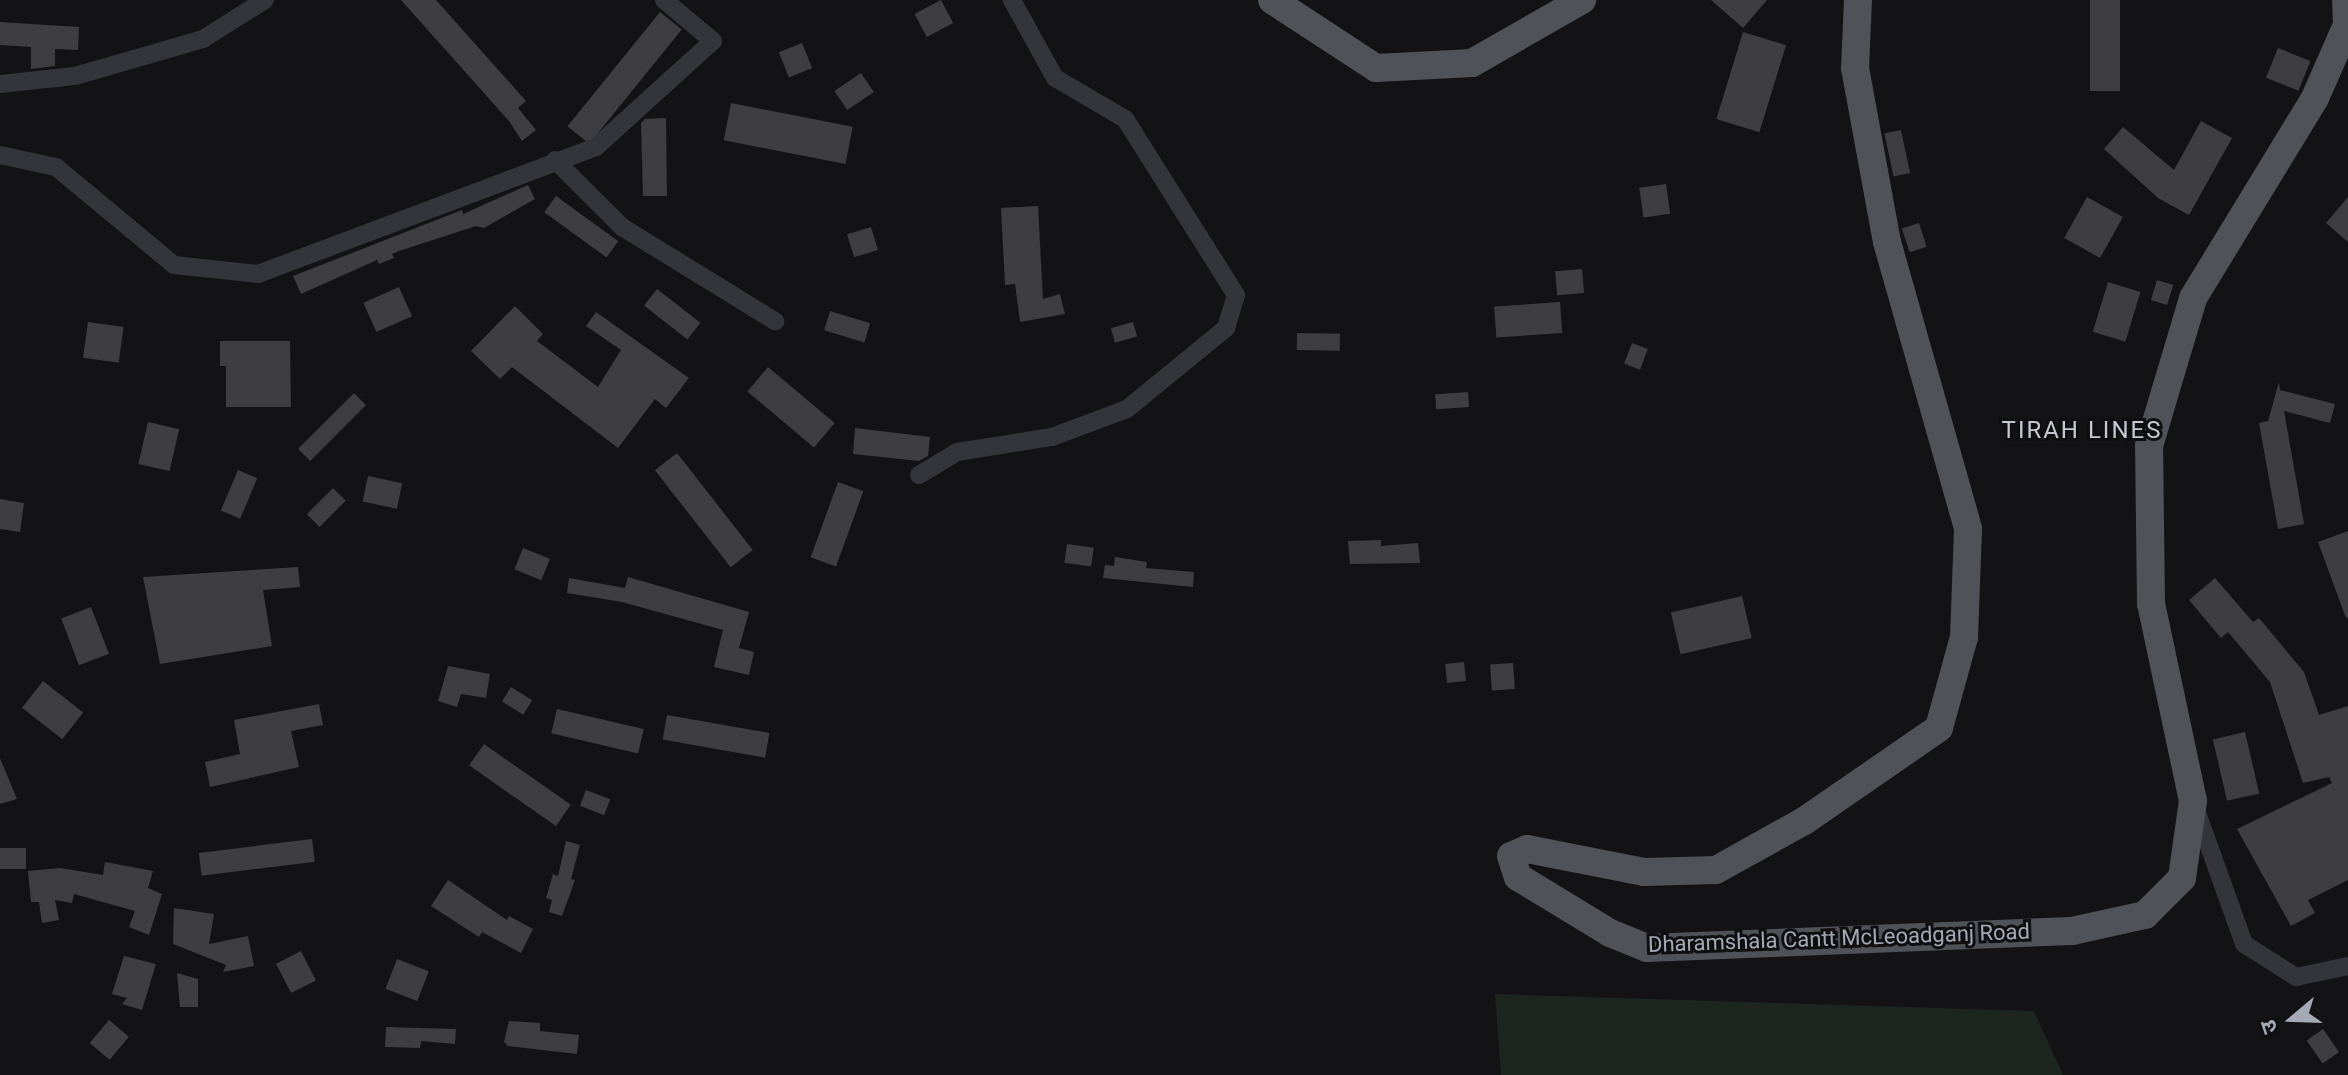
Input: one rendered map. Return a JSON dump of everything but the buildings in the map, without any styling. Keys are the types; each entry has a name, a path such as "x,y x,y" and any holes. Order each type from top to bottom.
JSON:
{"main road":[{"path":"1272,0 1376,68 1472,63 1582,0"},
{"name":"Dharamshala Cantt McLeoadganj Road","path":"1858,0 1855,68 1887,242 1968,529 1964,637 1939,728 1804,821 1716,870 1644,872 1527,849 1511,856 1518,877 1610,933 1647,948 2072,931 2145,915 2182,878 2193,801 2151,604 2149,446 2193,298 2315,98 2347,25 2346,0"}],"street":[{"path":"0,84 75,76 203,39 265,0"},
{"path":"0,155 56,167 174,265 258,274 596,147 713,41 664,0"},
{"path":"919,475 957,452 1052,437 1127,409 1226,328 1236,295 1125,119 1055,78 1012,0"},
{"path":"555,160 622,227 775,321"},
{"path":"2193,801 2244,944 2296,977 2348,966"}],"shaded area":[{"path":"1495,994 2034,1011 2063,1075 1501,1075"}],"district":[{"name":"TIRAH LINES","path":"2082,431"}]}
